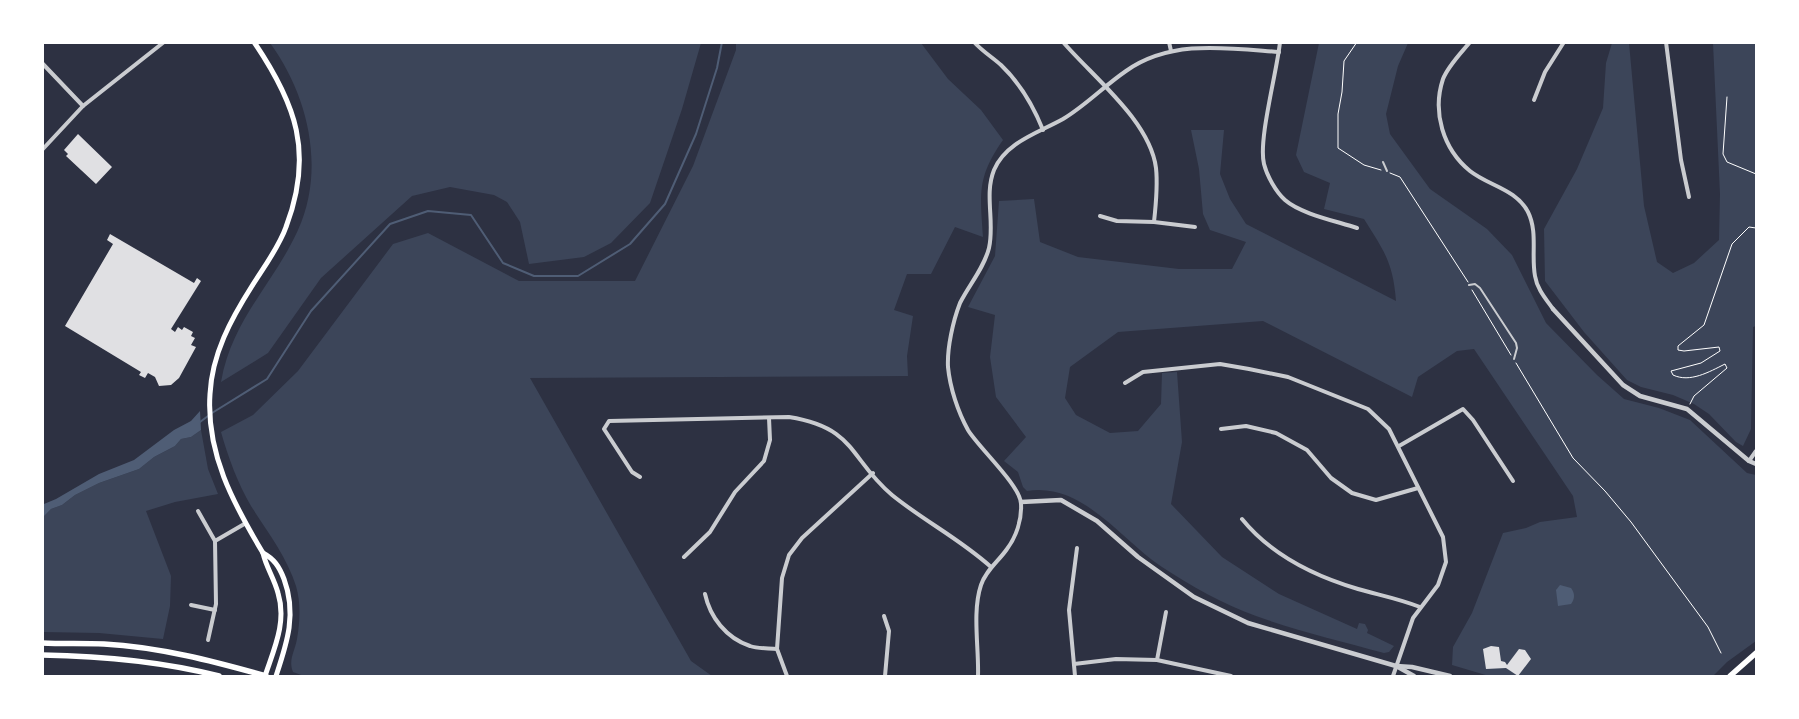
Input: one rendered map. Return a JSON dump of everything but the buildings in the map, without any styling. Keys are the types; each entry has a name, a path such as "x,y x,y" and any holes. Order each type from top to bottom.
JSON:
{"main road":[{"path":"42,643 104,644 140,648 187,655 266,676 279,635 281,613 278,592 266,565 263,553 222,475 212,433 210,391 219,348 235,314 286,228 299,186 300,147 292,110 276,74 254,42"},
{"path":"263,553 274,560 277,565 288,589 291,604 289,637 276,676"},
{"path":"1730,676 1756,653"},
{"path":"42,655 128,659 180,666 219,676"}],"street":[{"path":"42,150 83,106 164,42"},
{"path":"974,42 1000,64 1017,82 1032,102 1044,130"},
{"path":"1063,42 1106,86 1136,124 1148,145 1156,174 1154,222"},
{"path":"1169,42 1171,52"},
{"path":"1280,42 1263,145 1264,164 1272,183 1285,200 1303,210 1357,228"},
{"path":"1470,42 1444,78 1438,103 1441,130 1454,155 1471,172 1512,194 1528,212 1533,234 1535,276 1539,289 1553,309 1623,385 1640,396 1687,409 1749,461 1756,464"},
{"path":"1534,100 1545,72 1564,42"},
{"path":"1666,42 1681,160 1689,197"},
{"path":"978,676 978,608 981,585 990,566 1007,550 1018,526 1021,502 1011,484 968,430 954,398 948,366 951,335 960,303 989,249 991,224 989,192 994,171 1003,154 1019,142 1065,118 1128,70 1149,59 1171,52 1196,48 1279,52"},
{"path":"42,63 83,106"},
{"path":"1100,216 1117,221 1154,222 1195,227"},
{"path":"1125,383 1143,372 1220,364 1288,377 1368,409 1389,429 1443,537 1446,562 1438,585 1420,607 1407,632 1394,676"},
{"path":"1399,446 1463,409 1473,420 1513,481"},
{"path":"640,477 632,472 604,429 609,421 790,417 810,421 830,429 850,444 890,493 973,551 990,566"},
{"path":"684,557 710,532 735,492 764,461 770,440 769,418"},
{"path":"1221,429 1246,426 1276,433 1307,450 1331,478 1352,493 1376,500 1418,488"},
{"path":"1749,461 1756,451"},
{"path":"787,676 778,649 782,578 789,555 802,538 873,473"},
{"path":"1021,502 1061,500 1097,521 1138,558 1194,597 1248,623 1396,666 1412,667 1450,676"},
{"path":"198,511 215,541 217,569 215,610 208,640"},
{"path":"1242,519 1258,538 1287,559 1320,577 1420,607"},
{"path":"215,541 246,523"},
{"path":"1075,676 1069,610 1077,548"},
{"path":"705,594 708,606 718,623 732,637 751,647 778,649"},
{"path":"191,605 215,610"},
{"path":"1158,660 1166,612"},
{"path":"884,616 889,631 885,676"},
{"path":"1074,664 1116,659 1158,660 1231,676"},
{"path":"1396,666 1414,676"}],"lane":[{"path":"1382,162 1386,171"},
{"path":"1469,285 1475,284 1480,288 1516,343 1514,359"}],"path":[{"path":"1356,42 1347,52 1344,61 1338,114 1338,148 1364,166 1386,171 1400,177 1469,285 1481,308 1573,458 1605,491 1631,522 1708,627 1721,653"},
{"path":"1727,97 1723,154 1727,162 1756,174"},
{"path":"1687,409 1694,396 1728,368 1726,364 1705,374 1689,378 1673,375 1671,371 1701,363 1720,350 1719,347 1684,351 1678,350 1678,346 1704,325 1732,244 1749,226 1756,228"}],"shaded area":[{"path":"270,43 701,43 682,109 650,203 611,243 584,257 529,264 520,222 507,202 494,195 450,187 412,196 321,278 268,353 221,382 226,360 234,339 254,303 288,250 298,230 311,182 309,133 303,109 283,63"},
{"path":"736,43 921,43 948,79 981,110 1003,140 984,175 981,197 983,237 955,227 931,274 907,274 894,310 913,316 907,356 908,376 530,378 691,661 712,676 304,676 293,672 292,659 299,619 299,599 296,586 282,555 242,489 230,461 221,432 253,415 298,371 393,244 428,233 519,281 635,281 693,166 736,50"},
{"path":"1319,43 1408,43 1398,66 1386,114 1390,134 1430,189 1487,229 1512,255 1546,323 1597,375 1624,399 1659,408 1690,420 1747,473 1756,475 1756,641 1727,662 1713,676 1489,676 1452,665 1453,647 1472,613 1503,533 1526,528 1540,522 1577,517 1573,496 1474,349 1457,351 1418,377 1412,397 1263,321 1118,332 1070,367 1065,398 1076,415 1110,433 1138,431 1161,404 1162,373 1177,372 1182,442 1171,504 1222,557 1279,594 1357,629 1359,623 1365,624 1368,630 1367,633 1394,646 1389,652 1384,653 1319,636 1256,616 1219,600 1162,567 1084,504 1066,495 1047,491 1027,491 1023,487 1018,472 1004,461 1026,437 996,397 990,357 995,315 968,307 995,256 999,201 1034,199 1040,242 1078,257 1179,269 1232,269 1246,242 1210,230 1203,214 1199,169 1191,130 1224,130 1220,174 1230,199 1246,224 1396,301 1390,266 1364,219 1324,209 1330,183 1304,172 1296,155"},
{"path":"1612,43 1629,43 1644,206 1657,262 1673,273 1694,263 1719,240 1720,194 1713,43 1756,43 1756,326 1753,327 1751,429 1743,446 1736,442 1709,414 1694,404 1673,395 1641,387 1627,380 1584,332 1545,281 1544,229 1577,169 1603,108 1606,63"},
{"path":"200,411 201,430 191,437 181,439 175,446 154,457 139,469 99,483 75,495 62,505 51,509 43,517 44,504 99,474 134,460 174,430 191,421"},
{"path":"201,430 208,469 218,494 175,502 146,511 171,576 170,606 163,639 99,633 43,632 42,517 51,509 62,505 75,495 99,483 139,469 154,457 175,446 181,439 191,437"},
{"path":"1560,585 1571,588 1574,598 1571,604 1558,606 1556,590"}],"waterway":[{"path":"212,413 267,379 311,311 390,224 428,211 471,215 503,263 534,276 578,276 630,244 665,204 696,134 717,68 722,42"},
{"path":"200,422 208,416"}]}
